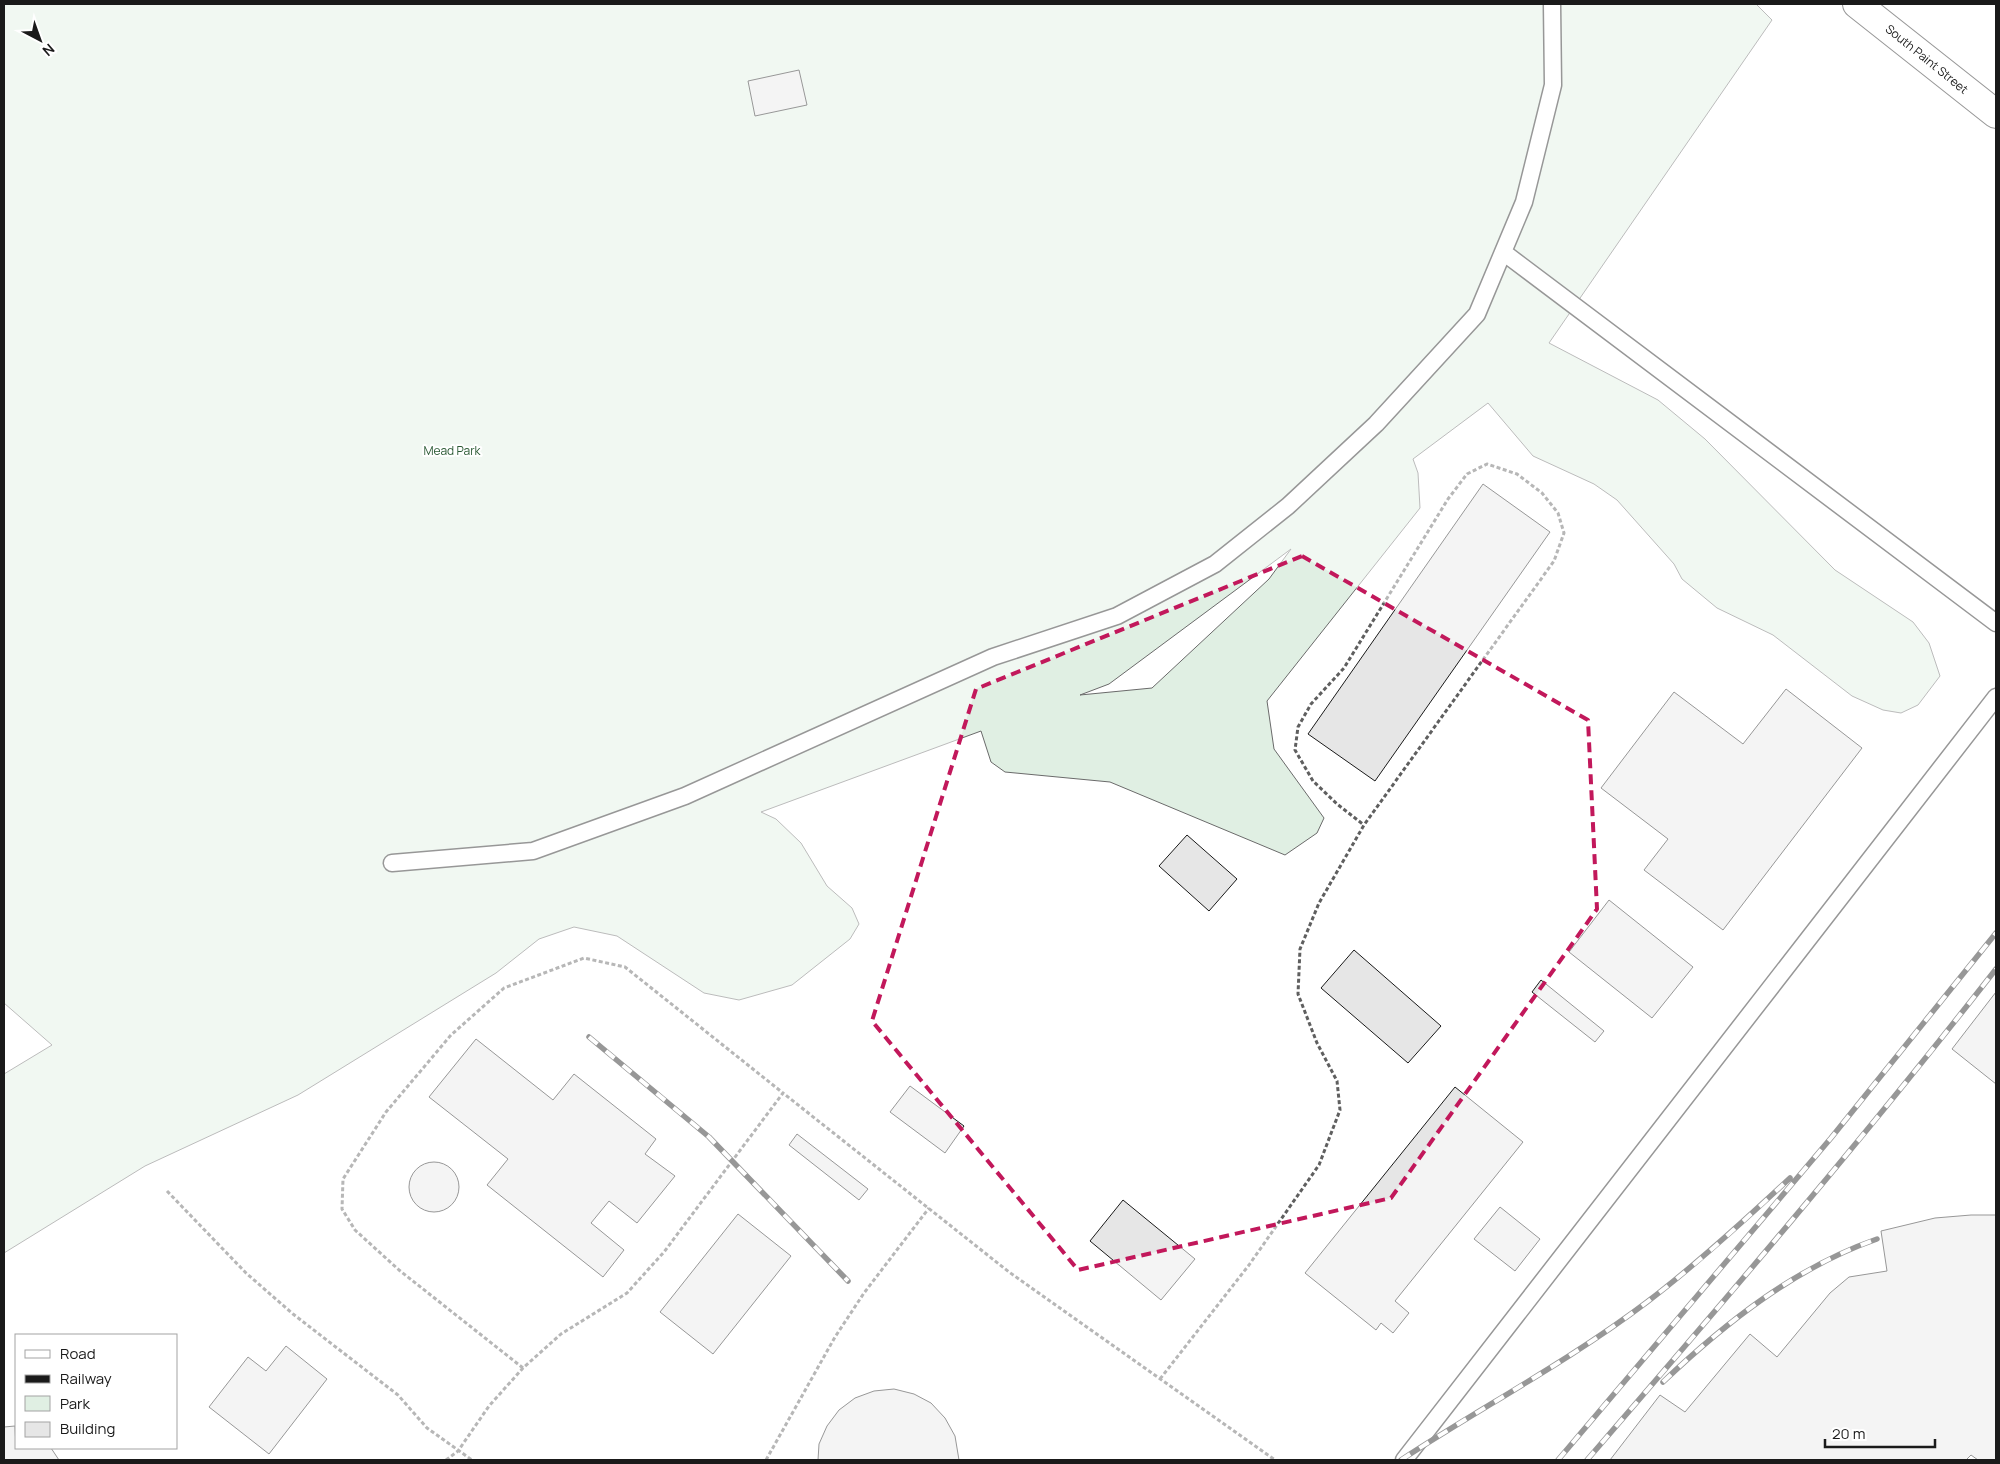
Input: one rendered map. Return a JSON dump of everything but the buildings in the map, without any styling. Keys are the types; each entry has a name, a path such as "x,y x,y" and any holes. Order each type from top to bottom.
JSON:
{"main road":[{"name":"South Paint Street","path":"1858,4 1995,111"}],"lane":[{"path":"392,863 534,851 676,800 992,657 1116,616 1215,564 1288,506 1376,424 1477,314 1524,202 1553,85 1552,4"},
{"path":"1503,252 1996,623"},
{"path":"1404,1460 1996,697"}],"path":[{"path":"1160,1378 1249,1265 1319,1165 1340,1110 1337,1081 1317,1043 1298,994 1300,949 1319,904 1364,824 1554,561 1564,532 1558,513 1542,493 1518,474 1487,464 1467,474 1448,499 1344,668 1311,704 1298,727 1295,750 1313,781 1337,804 1364,824"},
{"path":"523,1368 399,1270 355,1230 342,1210 343,1179 386,1112 450,1035 504,988 584,958 625,967 1009,1272 1275,1460"},
{"path":"446,1460 458,1451 489,1406 523,1368 561,1334 627,1293 664,1252 783,1093"},
{"path":"167,1191 246,1273 293,1314 398,1395 428,1428 472,1460"},
{"path":"766,1460 835,1337 864,1293 929,1208"}],"highlighted area":[{"path":"1302,556 1588,720 1597,909 1391,1198 1078,1270 872,1021 976,689"}],"green space":[{"name":"Mead Park","path":"4,4 1756,4 1772,20 1549,343 1658,400 1705,439 1835,570 1913,622 1929,643 1940,676 1918,705 1901,713 1883,710 1852,696 1773,635 1717,608 1682,579 1674,564 1617,500 1594,484 1533,456 1488,403 1413,459 1418,473 1420,508 1267,701 1274,749 1324,818 1317,833 1285,855 1110,782 1005,772 991,762 981,731 761,812 776,819 801,843 827,886 852,908 859,924 850,939 792,985 739,1000 704,993 617,936 574,927 539,939 496,973 298,1095 145,1166 4,1253 4,1074 52,1045 4,1003","holes":["1291,549 1269,579 1152,688 1080,695 1109,684"]}],"railway":[{"path":"1558,1460 1831,1138 1996,933"},
{"path":"1587,1460 1846,1156 1996,969"},
{"path":"589,1037 709,1137 848,1281"},
{"path":"1401,1460 1617,1324 1666,1288 1790,1178"},
{"path":"1663,1382 1711,1339 1763,1299 1818,1265 1877,1239"}]}
